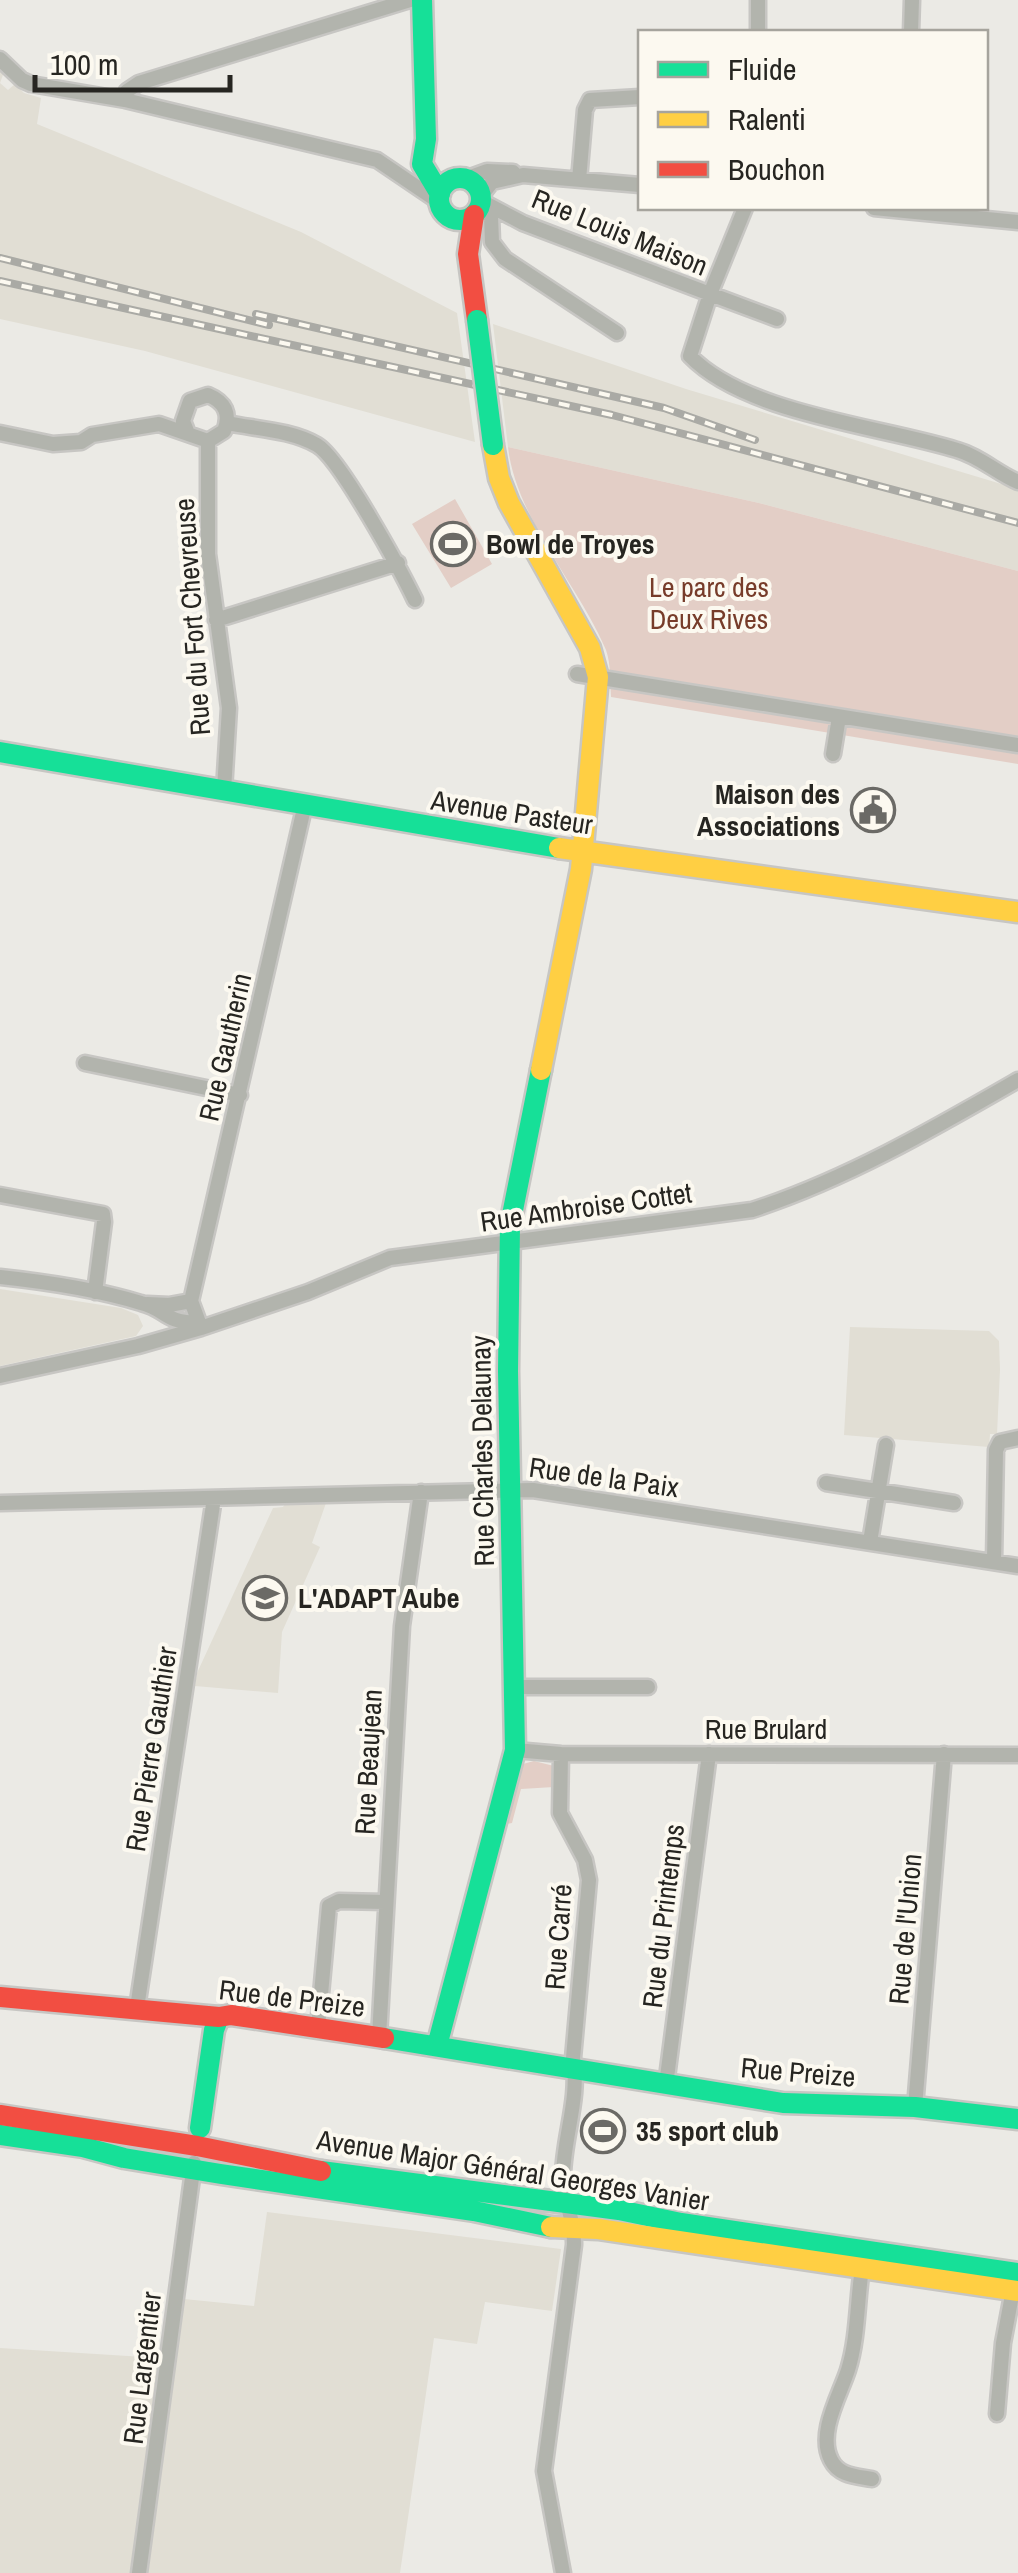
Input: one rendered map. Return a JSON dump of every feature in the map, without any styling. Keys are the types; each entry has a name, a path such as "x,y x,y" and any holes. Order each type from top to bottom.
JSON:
{"street":[{"path":"125,100 128,91 139,84 410,0"},
{"path":"422,0 426,138 422,164 468,258"},
{"path":"758,0 758,30"},
{"path":"912,0 912,30"},
{"path":"0,59 30,84 125,100 377,160 462,220 479,206"},
{"path":"579,180 590,100 638,97"},
{"path":"426,138 438,167 476,185 479,206 491,216 492,242 504,259 617,333"},
{"path":"443,204 446,184 498,169 523,175 638,185"},
{"path":"523,175 492,182 469,232 468,258 499,478 590,648 587,676 1018,744"},
{"name":"Rue Louis Maison","path":"479,206 710,294 743,210"},
{"path":"928,210 966,212 1018,222"},
{"path":"777,319 710,294 690,356 742,392 960,450 1018,482"},
{"path":"0,433 53,444 81,442 92,435 159,424 208,440 224,431 224,405 208,396 190,401 182,421 187,432"},
{"path":"118,422 184,410"},
{"path":"227,423 298,437 320,447 337,466 416,600"},
{"name":"Rue du Fort Chevreuse","path":"208,440 208,554 229,708 224,790"},
{"path":"216,620 398,564"},
{"name":"Rue Charles Delaunay","path":"437,2046 515,1750 510,1490 511,1222 583,852 587,676"},
{"path":"833,754 840,717"},
{"name":"Avenue Pasteur","path":"0,752 583,852 1018,912"},
{"name":"Rue Gautherin","path":"191,1302 305,804"},
{"path":"85,1062 240,1095"},
{"name":"Rue Ambroise Cottet","path":"0,1376 145,1343 308,1292 390,1258 752,1210 794,1196 906,1142 1018,1080"},
{"path":"0,1195 102,1214 95,1292"},
{"path":"0,1277 146,1304 169,1306 191,1302 203,1325"},
{"path":"146,1304 176,1322 203,1325"},
{"path":"145,1343 153,1326 146,1304"},
{"path":"994,1562 996,1450 1000,1442 1018,1438"},
{"path":"870,1542 886,1445"},
{"path":"826,1483 954,1503"},
{"name":"Rue de la Paix","path":"0,1503 533,1490 1018,1566"},
{"name":"Rue Beaujean","path":"379,2037 402,1626 422,1492"},
{"name":"Rue Pierre Gauthier","path":"137,2008 214,1498"},
{"path":"514,1687 648,1687"},
{"name":"Rue Brulard","path":"515,1750 562,1754 1018,1755"},
{"name":"Rue Carré","path":"562,1754 560,1813 585,1860 590,1894 573,2058 577,2079 563,2174 575,2228"},
{"name":"Rue du Printemps","path":"666,2084 709,1754"},
{"name":"Rue de l'Union","path":"915,2108 944,1754"},
{"path":"318,2027 329,1906 339,1901 385,1902"},
{"name":"Rue de Preize","path":"0,1997 231,2015 576,2070"},
{"path":"198,2137 219,2017"},
{"name":"Rue Preize","path":"576,2070 783,2103 915,2108 1018,2118"},
{"name":"Avenue Major Général Georges Vanier","path":"0,2115 198,2137 325,2172 568,2204 1016,2284"},
{"path":"0,2134 83,2146 124,2158 474,2211 539,2226 1016,2284 1003,2342 997,2414"},
{"name":"Rue Largentier","path":"139,2573 198,2137"},
{"path":"563,2573 544,2471 575,2228"},
{"path":"862,2268 848,2370 827,2439 833,2464 842,2473 872,2479"}],"shaded area":[{"path":"0,83 8,90 15,84 24,93 41,98 37,124 301,232 457,313 475,442 145,351 0,319"},
{"path":"493,324 686,389 1018,489 1018,571 759,503 508,447"},
{"path":"0,1289 121,1308 138,1315 143,1326 136,1336 0,1366"},
{"path":"850,1327 989,1331 999,1341 1000,1370 997,1434 990,1434 989,1447 844,1435"},
{"name":"L'ADAPT Aube","path":"326,1503 312,1543 320,1547 282,1632 278,1693 195,1686 197,1673 273,1508"},
{"path":"267,2212 561,2249 552,2311 485,2302 477,2344 434,2338 400,2573 0,2573 0,2348 160,2358 184,2299 254,2306"}],"green space":[{"name":"Le parc des Deux Rives","path":"508,447 759,503 1018,571 1018,764 611,697 606,650 535,526 513,473"},
{"name":"Bowl de Troyes","path":"455,499 492,564 451,588 412,524"},
{"path":"534,1761 554,1766 554,1787 521,1789 512,1823 506,1824 518,1771 523,1764"}],"railway":[{"path":"0,258 269,325"},
{"path":"0,281 612,415 1018,523"},
{"path":"256,314 664,408 755,440"}],"traffic: fast":[{"path":"422,0 426,139 422,164 440,194"},
{"path":"460,178 475,184 481,199 475,214 460,220 445,214 439,199 445,184 460,178"},
{"path":"477,320 493,445"},
{"path":"0,752 559,848"},
{"path":"437,2046 515,1750 508,1371 510,1225 541,1070"},
{"path":"200,2128 219,2017"},
{"path":"384,2038 783,2103 915,2107 1018,2119"},
{"path":"0,2135 221,2174 474,2211 551,2227"},
{"path":"321,2171 619,2210 681,2223 1018,2273"}],"traffic: slow":[{"path":"493,445 509,503 590,648 598,677 581,869 541,1070"},
{"path":"559,848 1018,912"},
{"path":"551,2227 598,2229 1018,2291"}],"traffic: jam":[{"path":"474,215 468,254 477,320"},
{"path":"0,1997 231,2015 384,2038"},
{"path":"0,2115 197,2146 321,2171"}],"place":[{"name":"Bowl de Troyes","path":"453,544"},
{"name":"Maison des Associations","path":"873,810"},
{"name":"L'ADAPT Aube","path":"265,1598"},
{"name":"35 sport club","path":"603,2131"}]}
